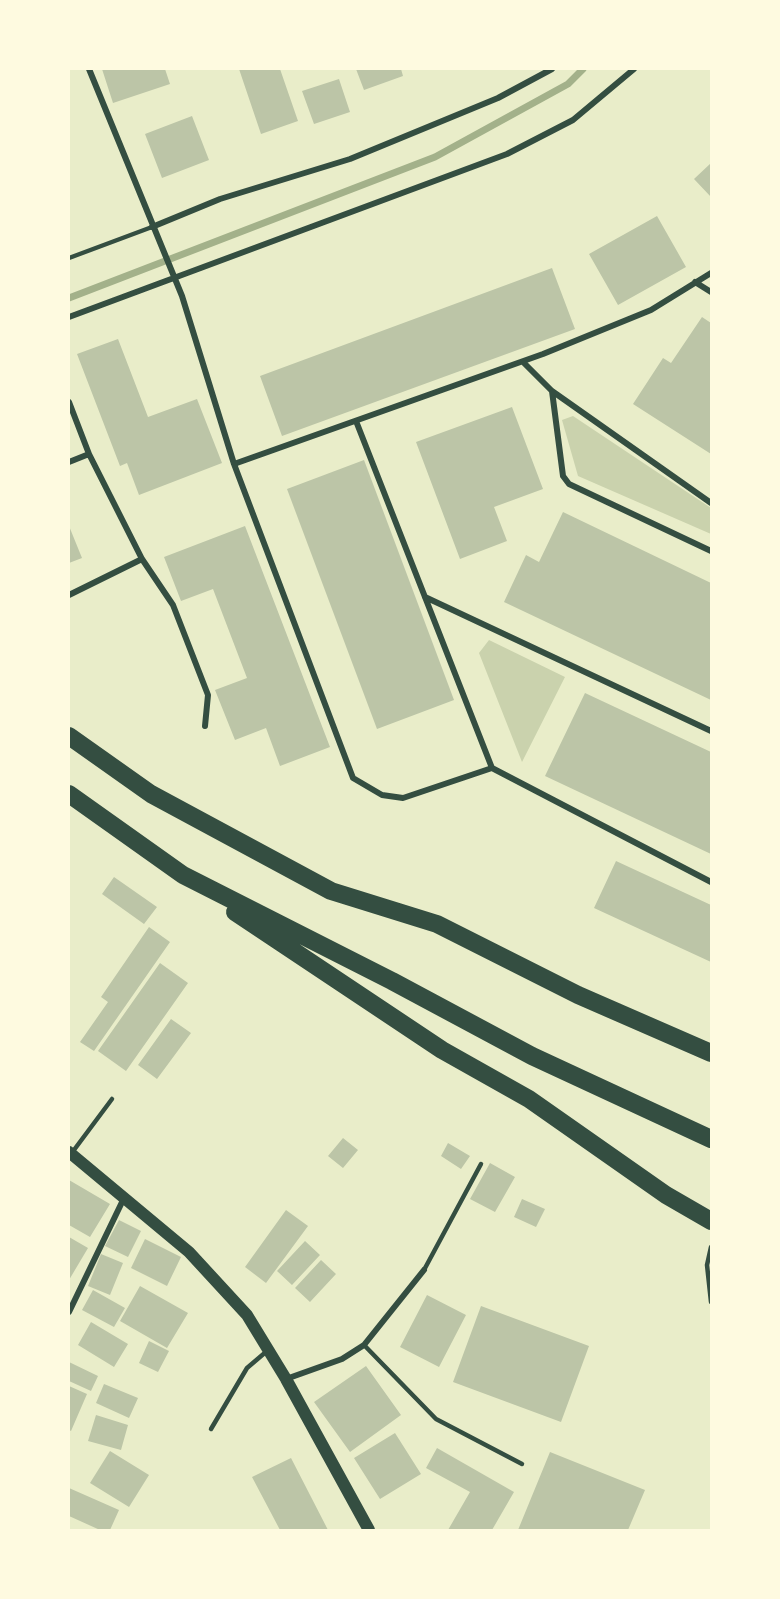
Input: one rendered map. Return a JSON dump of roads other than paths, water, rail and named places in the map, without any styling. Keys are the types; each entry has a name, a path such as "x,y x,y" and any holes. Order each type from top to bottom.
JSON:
{"highway":[{"path":"69,736 151,794 331,891 437,924 578,995 711,1053"},
{"path":"69,794 291,951 423,1038 529,1099 666,1195 711,1221"},
{"path":"183,875 392,981 532,1056 711,1139"}],"main road":[{"path":"70,1153 189,1252 247,1315 286,1379 369,1530"}],"street":[{"path":"89,69 182,296 234,464 352,778 382,795 403,798 492,768"},
{"path":"152,227 220,199 350,159 498,98 552,69"},
{"path":"69,317 173,275 507,154 573,120 634,69"},
{"path":"234,464 523,362 651,310 711,273"},
{"path":"695,282 711,292"},
{"path":"523,362 552,391 711,503"},
{"path":"552,391 563,476 569,484 711,551"},
{"path":"69,402 89,454 142,560 173,605 208,695 205,726"},
{"path":"356,421 492,768 711,882"},
{"path":"69,462 89,454"},
{"path":"69,595 142,560"},
{"path":"425,597 711,731"},
{"path":"69,1312 124,1198"},
{"path":"286,1379 342,1359 364,1346 424,1270"}],"lane":[{"path":"69,258 152,227"},
{"path":"70,1153 112,1099"},
{"path":"424,1270 481,1164"},
{"path":"711,1247 707,1265 711,1302"},
{"path":"364,1346 436,1419 522,1464"},
{"path":"211,1429 246,1368 267,1351"}],"waterway":[{"path":"69,298 435,157 568,84 583,69"}]}
